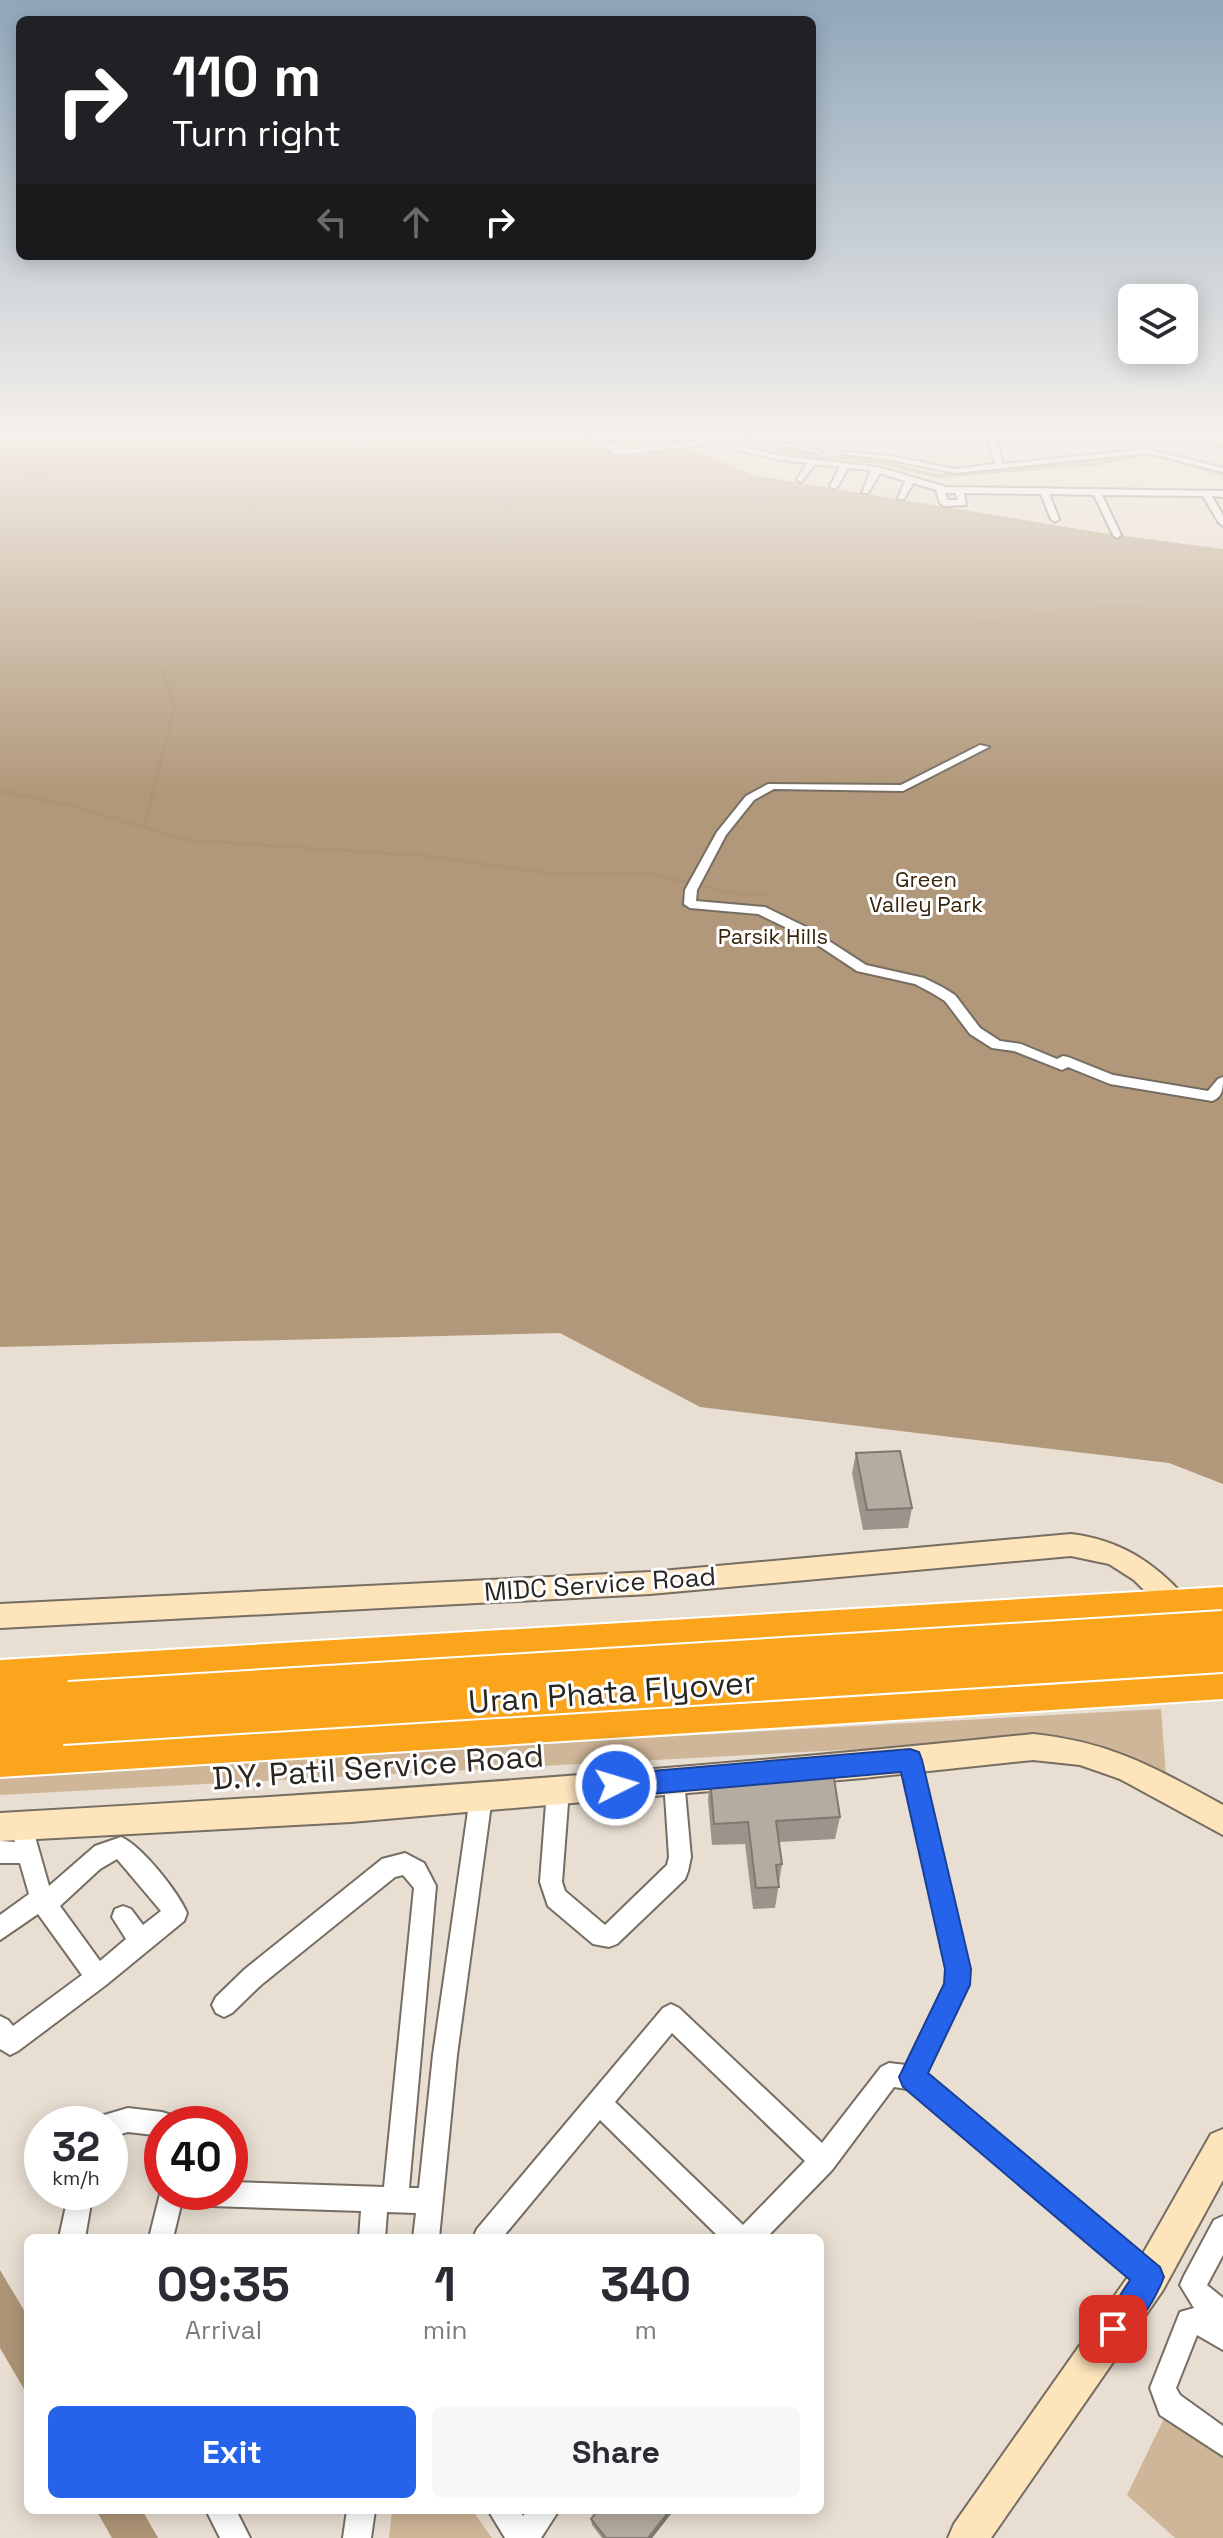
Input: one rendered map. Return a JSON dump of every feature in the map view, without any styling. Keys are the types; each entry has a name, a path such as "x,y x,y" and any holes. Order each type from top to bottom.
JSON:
{"highway":[{"path":"0,1677 1211,1612 1223,1681 0,1759"},
{"name":"Uran Phata Flyover","path":"0,1730 66,1713 1211,1612"},
{"name":"Uran Phata Flyover","path":"0,1704 66,1713 1223,1654"},
{"path":"1165,1685 1223,1702"}],"street":[{"path":"984,747 903,788 772,786 750,798 735,815 694,882 690,904 761,910 808,933 862,968 919,981 950,998 975,1031 997,1045 1016,1047 1062,1066 1063,1060 1110,1079 1198,1094 1212,1096 1223,1082"},
{"name":"MIDC Service Road","path":"0,1616 650,1583 1071,1545 1119,1554 1211,1612"},
{"name":"D.Y. Patil Service Road","path":"16,1835 1033,1747 1080,1752 1128,1768 1223,1821"},
{"path":"910,1760 958,1969 957,1985 912,2077"},
{"path":"558,1790 551,1882 556,1898 601,1936 609,1936 677,1871 680,1857 674,1780"},
{"path":"426,2234 445,2055 481,1797"},
{"path":"0,1852 16,1835 43,1902 98,1977"},
{"path":"0,1929 89,1874 103,1853 121,1848 175,1908 172,1919 98,1977 3,2040"},
{"path":"224,2005 253,1977 390,1867 405,1864 416,1871 425,1886 385,2200 373,2234"},
{"path":"123,1917 142,1942"},
{"path":"489,2234 671,2016 823,2161"},
{"path":"752,2234 823,2161 889,2075 912,2077 1150,2277"},
{"path":"599,2103 734,2234"},
{"path":"968,2538 1150,2277 1223,2146"},
{"path":"248,2195 430,2201"},
{"path":"73,2234 77,2210"},
{"path":"162,2234 168,2210"},
{"path":"1215,2320 1193,2285 1223,2229"},
{"path":"1215,2320 1189,2321 1163,2388 1164,2397 1223,2442"},
{"path":"222,2514 236,2538"},
{"path":"357,2538 360,2514"},
{"path":"505,2514 523,2538 542,2514"}],"shaded area":[{"path":"1161,1709 1166,1776 954,1744 0,1795 0,1774"},
{"path":"0,2270 24,2310 24,2389 0,2348"},
{"path":"1169,2408 1223,2453 1223,2538 1175,2538 1127,2495"},
{"path":"98,2514 144,2514 158,2538 112,2538"},
{"path":"392,2514 475,2514 492,2538 389,2538"}],"green space":[{"name":"Parsik Hills","path":"0,555 1223,555 1223,1484 1169,1463 700,1407 560,1333 0,1347"}],"building":[{"path":"900,1451 912,1508 867,1510 856,1453"},
{"path":"833,1772 840,1817 776,1821 782,1864 776,1865 779,1887 756,1888 748,1822 714,1824 710,1778"},
{"path":"595,2514 667,2514 648,2538 606,2538 591,2519"}],"waterway":[{"path":"934,630 1099,607 1223,603"},
{"path":"162,670 163,674"},
{"path":"144,827 175,706 163,672"},
{"path":"0,791 65,804 188,840 426,856 541,872 647,873 736,894 767,895"}],"route":[{"path":"616,1785 910,1760 958,1969 957,1985 912,2077 1150,2277 1113,2329"}],"park label":[{"name":"Green Valley Park","path":"926,892"}]}
